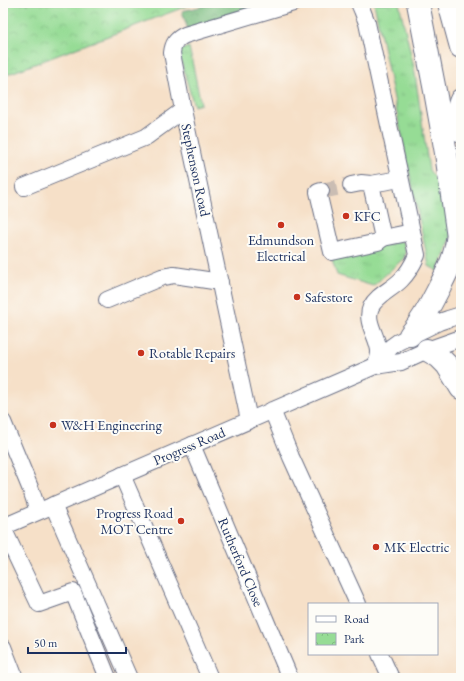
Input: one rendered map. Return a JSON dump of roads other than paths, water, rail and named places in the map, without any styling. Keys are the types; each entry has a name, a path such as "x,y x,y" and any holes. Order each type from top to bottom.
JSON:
{"highway":[{"path":"418,3 446,153 461,259"},
{"path":"449,3 461,48"},
{"path":"461,100 458,106 458,111 461,131"},
{"path":"404,338 423,318 452,262 456,250 458,234"},
{"path":"427,350 439,357 447,365 461,388"}],"street":[{"name":"Stephenson Road","path":"250,420 183,110 172,47 174,42 185,35 293,3"},
{"path":"359,3 367,23 417,255 412,266 400,281 381,295 371,308 369,317 371,329 378,343 379,351 378,360 375,366"},
{"path":"24,187 146,137 183,110"},
{"path":"351,185 361,183 371,184 400,179"},
{"path":"371,184 383,238"},
{"path":"321,191 318,192 332,252 378,242 383,238 412,232"},
{"path":"107,300 162,277 174,275 220,282"},
{"name":"Progress Road","path":"375,366 391,347 404,338 461,315"},
{"path":"374,335 377,340 386,344 392,344 404,338"},
{"name":"Progress Road","path":"3,527 375,366 401,362 427,350 461,338"},
{"path":"272,410 291,456 358,603"},
{"path":"3,422 31,490 45,508 129,678"},
{"name":"Rutherford Close","path":"192,445 290,678"},
{"path":"122,475 210,678"},
{"path":"3,527 39,604 73,592 108,678"},
{"path":"3,647 15,678"},
{"path":"380,655 391,678"}],"tunnel":[{"path":"321,191 351,185"}],"place":[{"name":"KFC","path":"346,216"},
{"name":"Edmundson Electrical","path":"281,225"},
{"name":"Safestore","path":"297,297"},
{"name":"Rotable Repairs","path":"141,353"},
{"name":"W&H Engineering","path":"53,425"},
{"name":"Progress Road MOT Centre","path":"181,521"},
{"name":"MK Electric","path":"376,547"}]}
